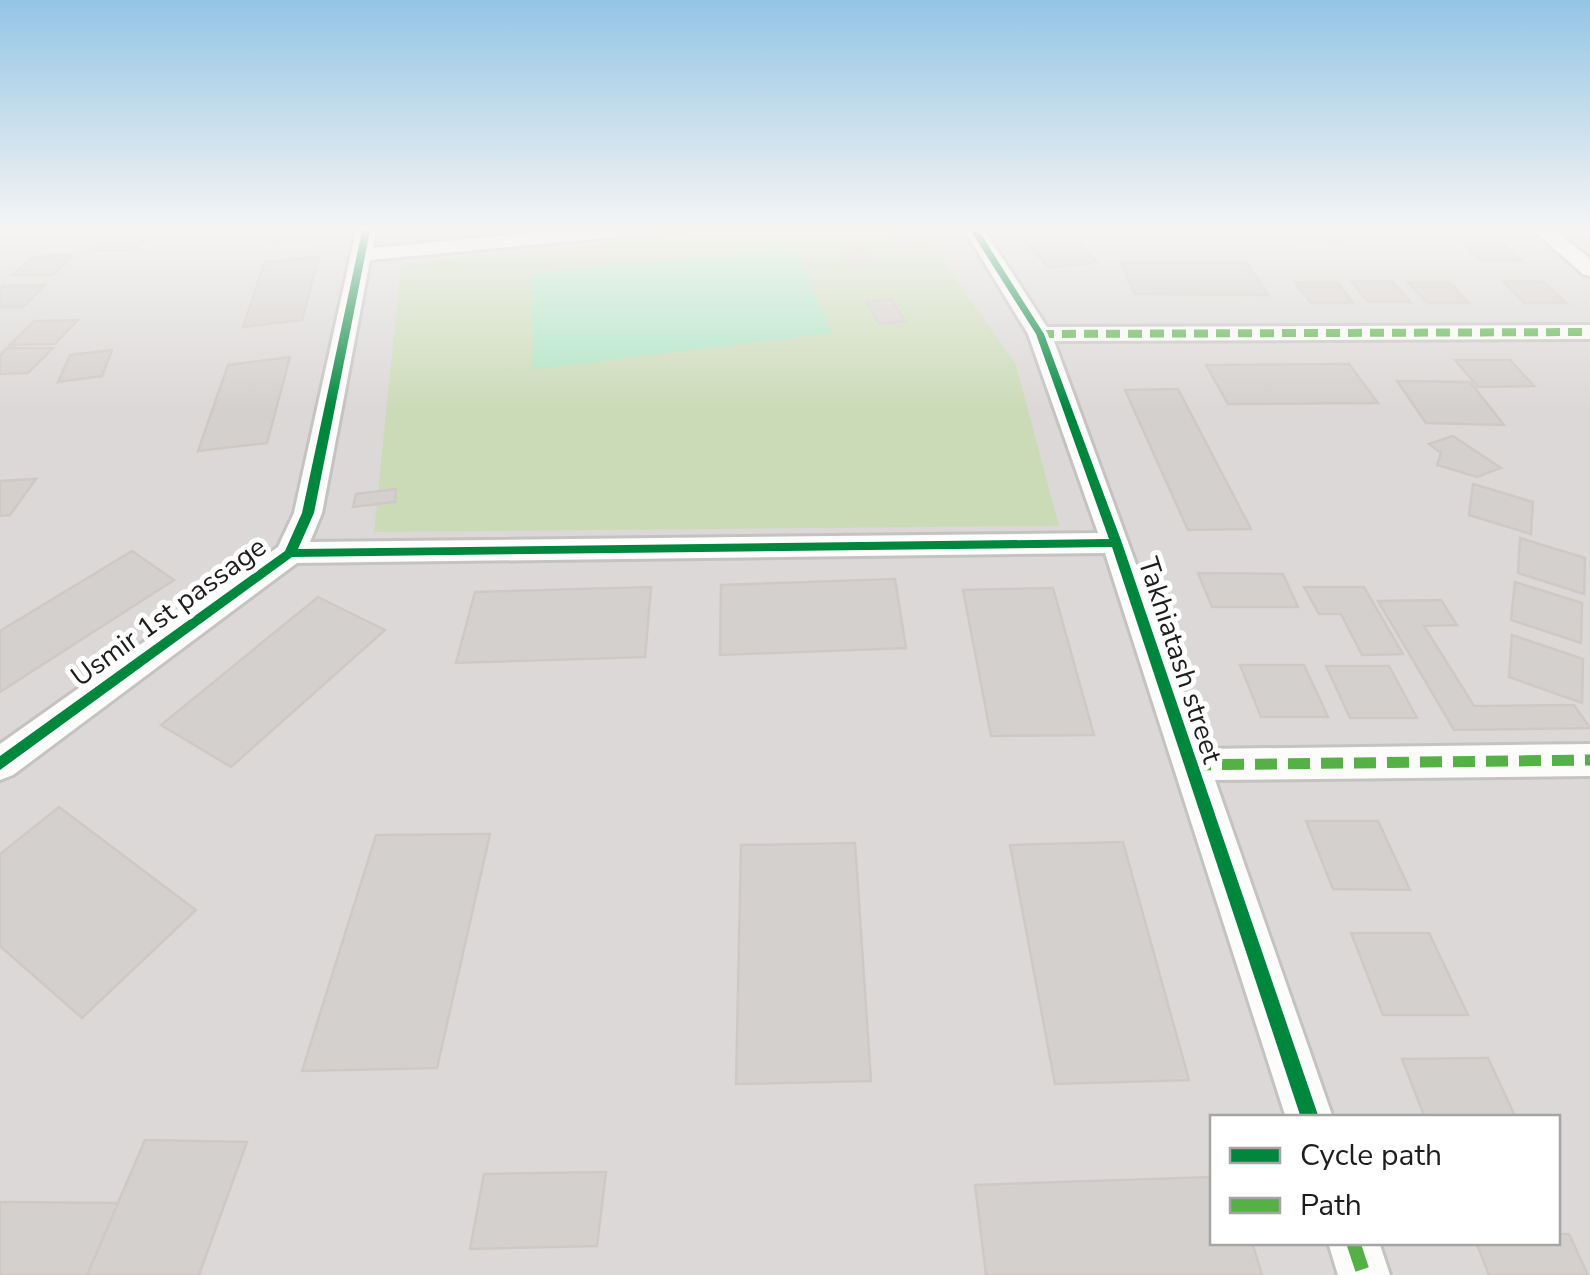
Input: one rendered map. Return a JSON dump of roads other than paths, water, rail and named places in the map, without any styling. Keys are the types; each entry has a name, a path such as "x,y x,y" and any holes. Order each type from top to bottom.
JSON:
{"street":[{"name":"Usmir 1st passage","path":"0,764 290,553 308,512 354,290"},
{"name":"Takhiatash street","path":"1013,290 1040,334 1116,543 1309,1115"},
{"path":"1040,334 1590,332"},
{"path":"290,553 1116,543"},
{"path":"1190,765 1590,760"},
{"path":"1354,1245 1364,1275"}]}
